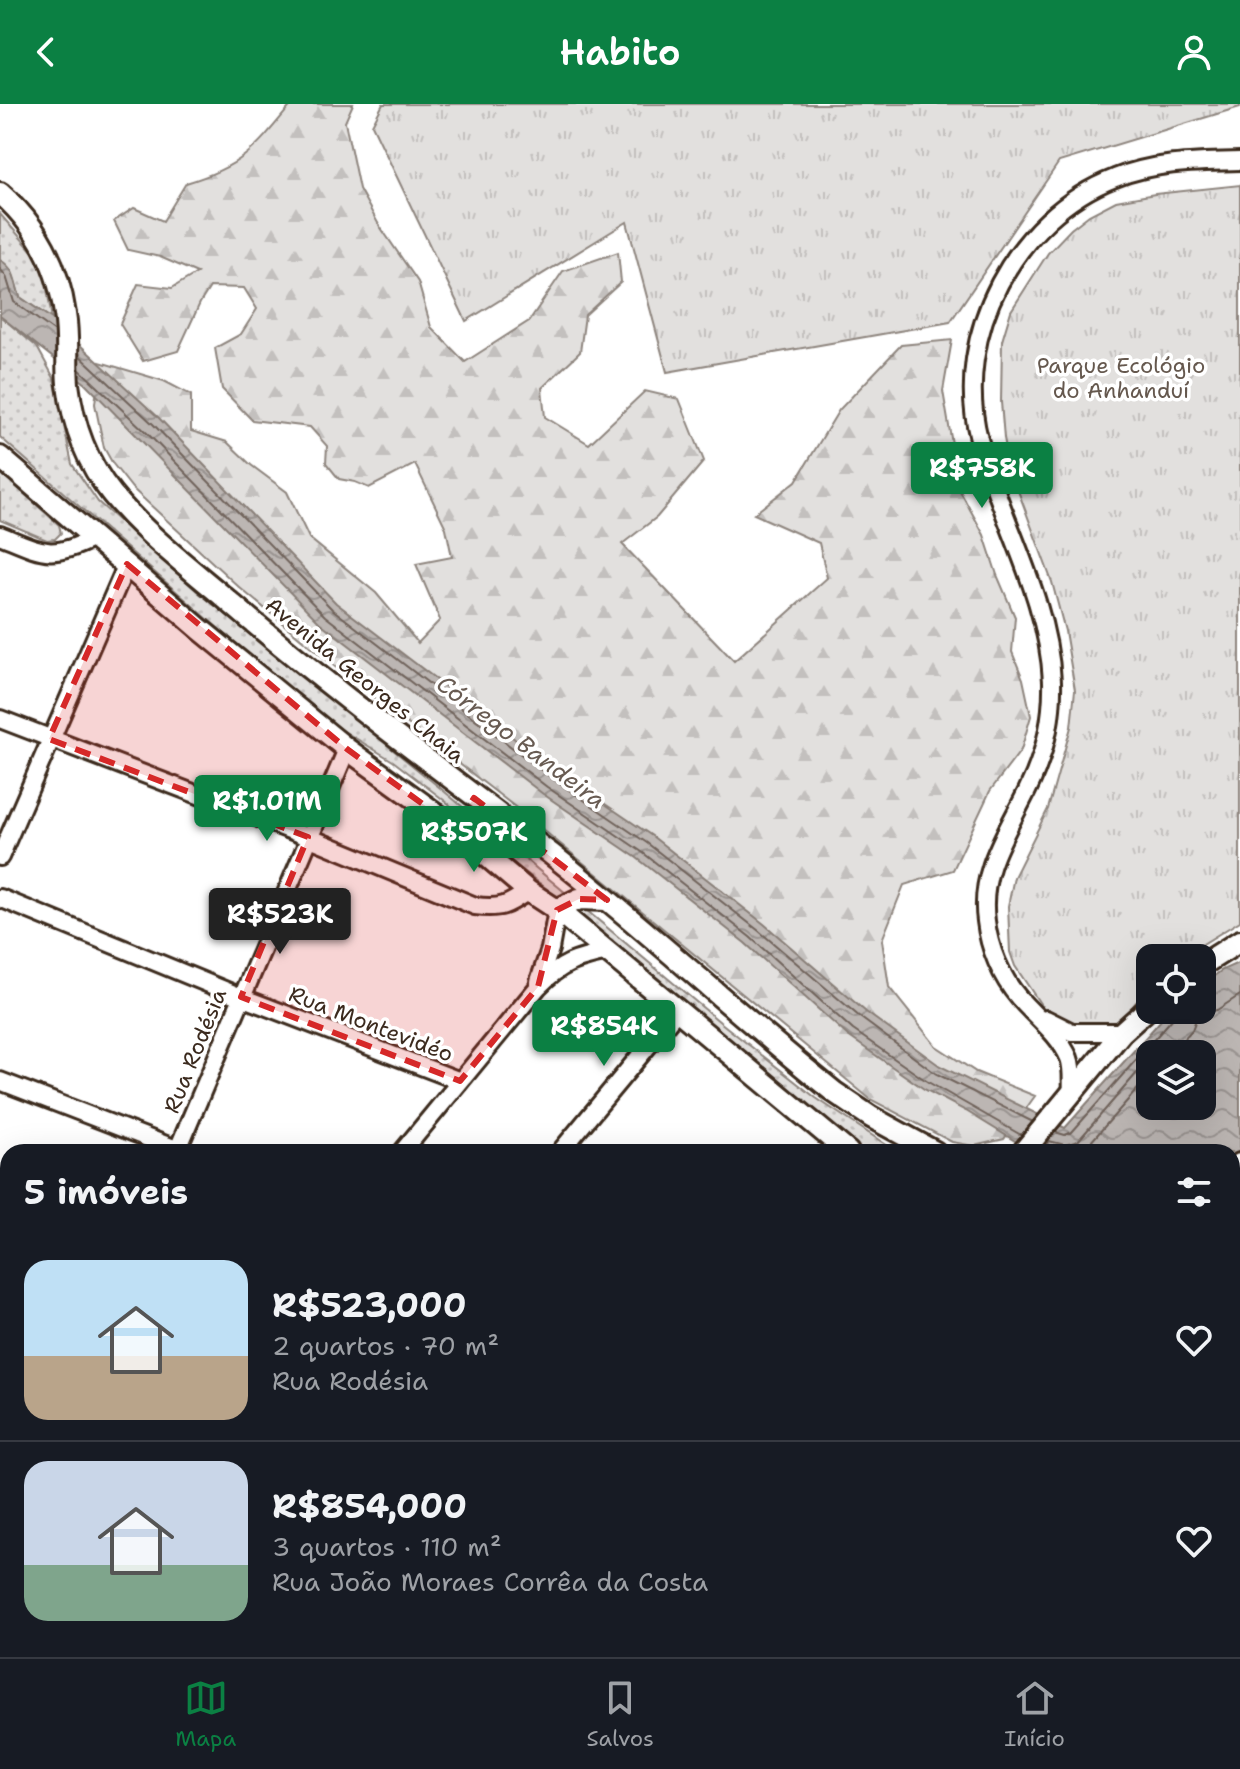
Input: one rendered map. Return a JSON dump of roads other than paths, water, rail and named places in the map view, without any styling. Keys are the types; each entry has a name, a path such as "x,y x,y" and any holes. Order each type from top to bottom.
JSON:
{"main road":[{"name":"Avenida Georges Chaia","path":"0,193 29,222 49,254 65,313 68,382 75,424 96,473 132,515 267,635 607,900 834,1092 920,1144"},
{"path":"0,457 200,629 347,749 442,818 528,891 557,910 838,1144"},
{"path":"442,818 455,818 464,813 474,798"},
{"path":"557,910 579,899 607,900"},
{"path":"1216,956 1240,941"},
{"path":"1030,1144 1122,1032 1136,1020"}],"street":[{"path":"1072,1094 1070,1060 1054,1034 1017,996 1001,971 985,920 986,888 992,859 1042,756 1050,717 1052,680 1044,628 978,436 973,402 974,366 982,329 1001,281 1029,238 1050,215 1115,177 1154,167 1240,161"},
{"path":"0,535 41,551 59,553 94,538"},
{"path":"0,857 127,564"},
{"path":"0,719 308,837 475,906 495,908 508,905 528,891"},
{"name":"Rua Rodésia","path":"184,1144 241,997 347,749"},
{"name":"Rua Montevidéo","path":"0,898 241,997 460,1081"},
{"path":"538,987 550,949 557,910"},
{"path":"409,1144 556,969 576,959 608,952"},
{"path":"567,1144 678,1010"},
{"path":"1034,1014 1072,1032 1122,1032"},
{"path":"0,1081 163,1144"}],"water":[{"name":"Córrego Bandeira","path":"0,260 12,271 20,297 52,319 159,418 336,603 558,772 652,836 764,924 866,1012 940,1066 1065,1128 1136,1048 1136,1120 1216,1120 1216,1040 1143,1040 1158,1024 1216,1024 1216,974 1240,962 1240,1144 1020,1144 924,1089 848,1036 745,943 637,858 543,794 319,622 86,384 0,316"}],"park label":[{"name":"Parque Ecológio do Anhanduí","path":"1121,378"}]}
